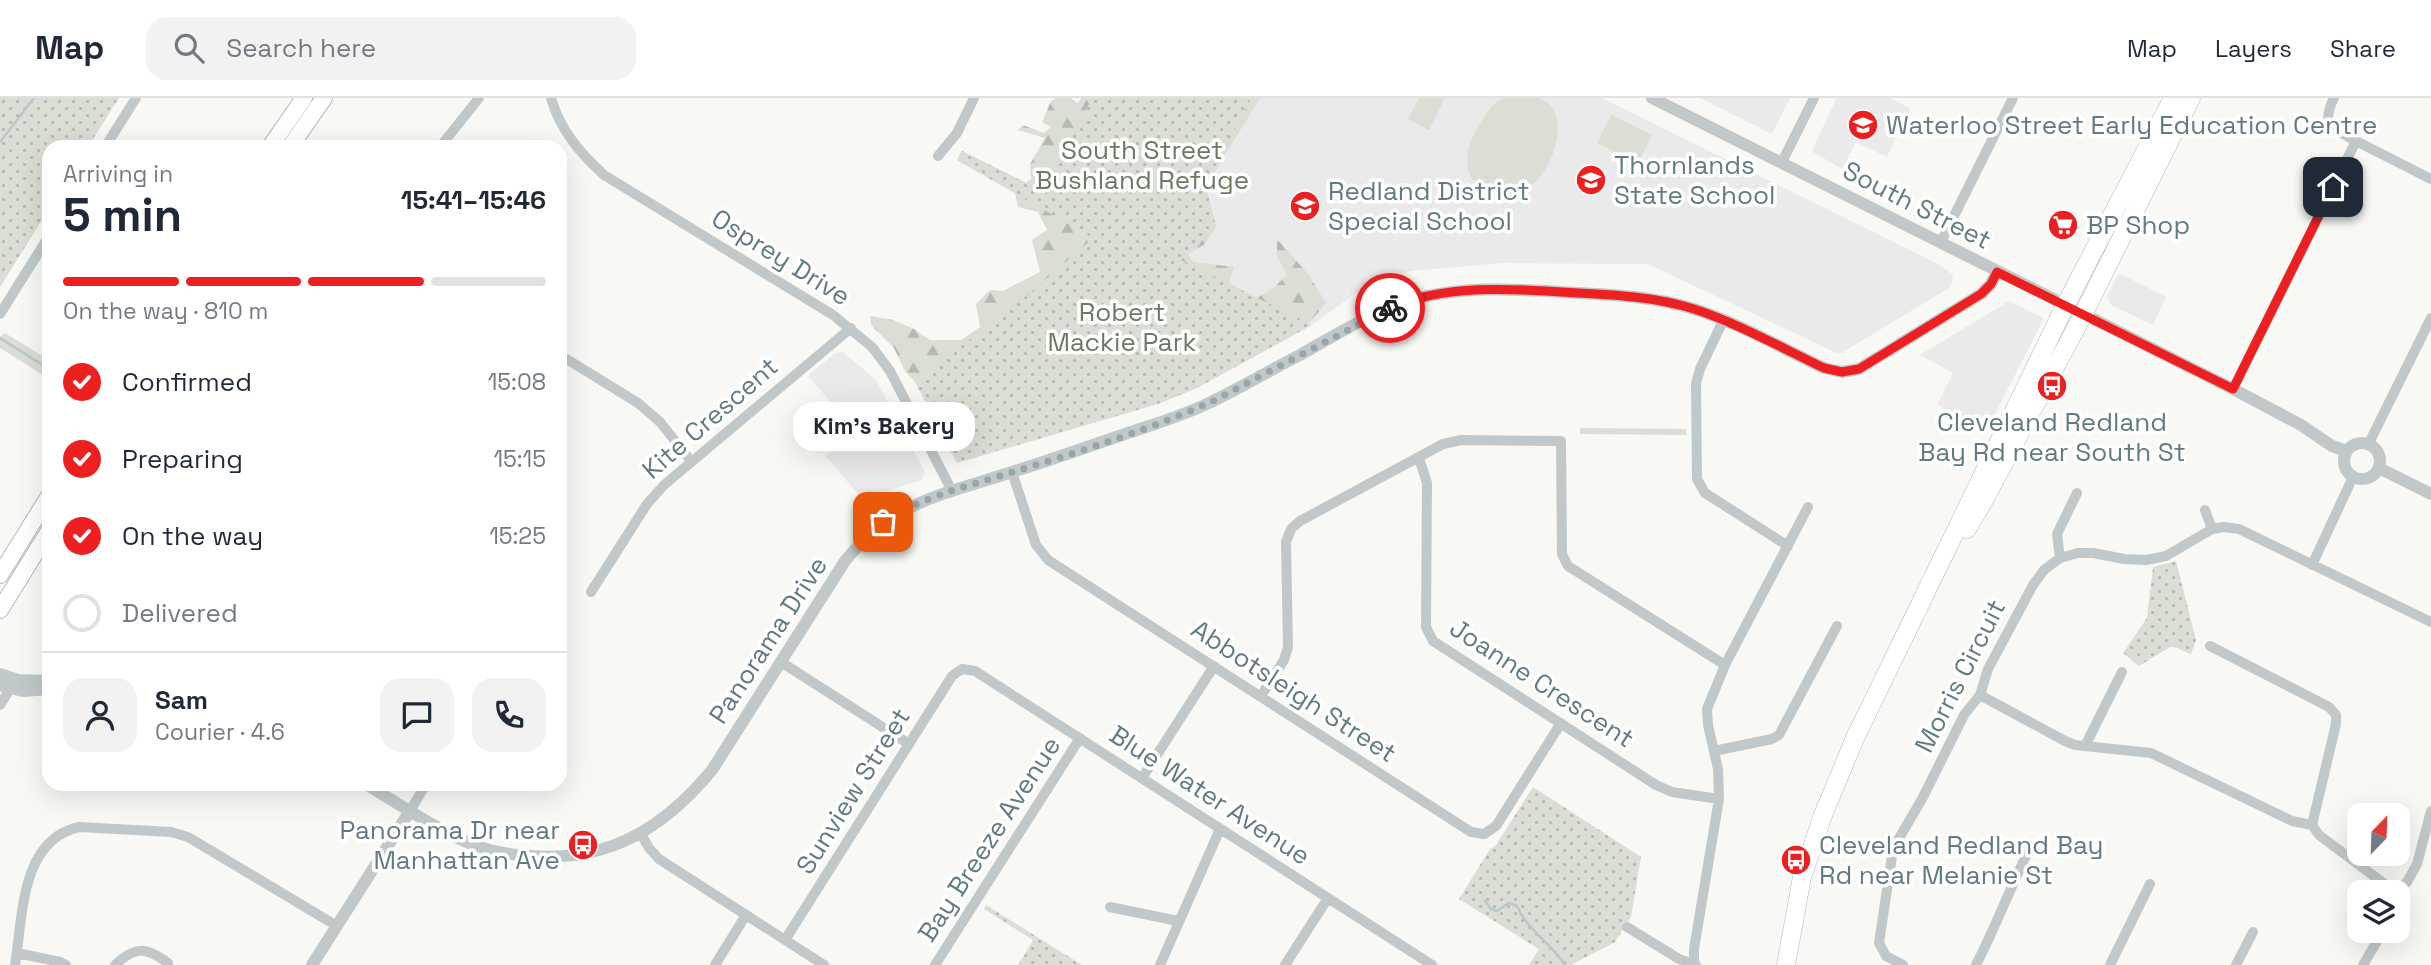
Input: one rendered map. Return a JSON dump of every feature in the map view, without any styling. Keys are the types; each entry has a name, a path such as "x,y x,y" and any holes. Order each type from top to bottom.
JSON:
{"highway":[{"path":"1786,965 1802,877 1823,815 1855,738 2065,306 2172,98"},
{"path":"1930,588 1982,505 2083,315 2191,98"}],"main road":[{"path":"276,140 304,98"},
{"path":"295,140 324,98"},
{"path":"0,575 42,507"},
{"path":"0,610 42,542"}],"street":[{"path":"109,140 136,98"},
{"path":"446,140 479,98"},
{"name":"Osprey Drive","path":"551,98 563,129 581,153 604,175 851,328 872,347 890,371 951,489"},
{"path":"938,156 957,133 974,98"},
{"name":"South Street","path":"1652,98 2233,389 2301,425 2332,446 2346,451"},
{"path":"1782,162 1814,98"},
{"path":"1941,242 2013,98"},
{"path":"2334,98 2327,115 2328,122 2336,131 2431,179"},
{"path":"2233,389 2356,141"},
{"path":"0,314 42,247"},
{"name":"Panorama Drive","path":"377,791 471,844 517,855 580,855 613,846 640,834 663,819 698,787 712,770 845,561 883,522 951,489 1012,472 1183,415 1367,318 1399,304 1432,295 1469,291 1536,290 1629,296 1693,308 1824,368 1852,372 1981,294 1991,284 1997,272"},
{"path":"2369,443 2431,318"},
{"path":"1723,321 1700,369 1696,384 1697,479 1705,493 1788,546"},
{"name":"Kite Crescent","path":"592,592 647,504 663,485 851,328"},
{"path":"567,359 638,403 660,422 691,461"},
{"path":"1261,696 1284,660 1288,647 1286,542 1291,529 1300,521 1443,444 1461,440 1561,441 1562,554 1568,566 1725,666"},
{"path":"2356,443 2369,443 2379,454 2379,468 2368,478 2353,477 2343,462 2346,451 2356,443"},
{"name":"Joanne Crescent","path":"1419,457 1427,483 1426,627 1433,641 1656,785 1672,792 1719,799"},
{"path":"2379,468 2431,494"},
{"name":"Abbotsleigh Street","path":"1012,472 1041,554 1471,832 1484,834 1496,826 1561,723"},
{"path":"2312,565 2353,477"},
{"path":"2077,493 2057,534 2060,558 2078,553 2093,553 2146,560 2166,556 2212,529 2224,527 2239,530 2431,622"},
{"path":"1627,927 1679,959 1695,964 1694,949 1719,799 1718,769 1707,709 1725,666 1808,507"},
{"path":"2205,510 2212,529"},
{"name":"Morris Circuit","path":"1903,965 1886,957 1879,943 1892,856 1898,840 1964,715 1980,695 1988,669 2033,585 2044,570 2060,558"},
{"path":"1714,751 1779,734 1837,626"},
{"path":"2210,646 2329,707 2336,715 2312,825"},
{"path":"780,662 909,744"},
{"path":"1142,778 1213,666"},
{"name":"Sunview Street","path":"785,940 952,676 962,669"},
{"name":"Blue Water Avenue","path":"962,669 975,671 1432,965"},
{"path":"2085,746 2122,672"},
{"path":"0,674 18,680 42,681"},
{"path":"0,705 5,687 23,691 42,690"},
{"path":"1980,695 2065,741 2085,746 2151,753 2292,821 2312,825 2319,835 2378,880"},
{"name":"Bay Breeze Avenue","path":"935,965 1080,738"},
{"path":"312,965 422,791"},
{"path":"2408,880 2417,864 2431,811"},
{"path":"66,965 60,962 16,959 30,873 38,856 66,830 79,827 171,832 188,837 337,926"},
{"path":"1160,965 1220,829"},
{"path":"640,834 659,859 824,965"},
{"path":"1976,965 2000,918 2007,896 2027,854"},
{"path":"2110,965 2150,884"},
{"path":"1284,965 1328,898"},
{"path":"1110,907 1178,921"},
{"path":"715,965 746,915"},
{"path":"2236,965 2253,932"},
{"path":"2363,965 2376,943"},
{"path":"115,965 125,955 139,950 153,952 168,963"}],"shaded area":[{"name":"Thornlands State School","path":"1251,98 1602,98 1940,265 1952,274 1953,281 1949,288 1843,352 1837,353 1648,264 1502,263 1410,271 1356,293 1312,325 1181,260 1206,186"},
{"name":"Thornlands State School","path":"1700,98 1790,98 1772,134"},
{"name":"Waterloo Street Early Education Centre","path":"1837,98 1890,98 1910,108 1887,157 1856,142 1842,169 1813,152"},
{"path":"2119,273 2166,297 2153,325 2111,305 2107,297"},
{"path":"2009,301 2044,318 1987,430 1937,405 1953,373 1920,355"},
{"path":"843,352 876,380 925,472 922,480 862,499 825,455 863,439 808,376 835,353"}],"green space":[{"path":"0,98 119,98 92,140 42,140 42,220 0,287"},
{"name":"South Street Bushland Refuge","path":"1056,98 1071,98 1077,103 1082,98 1260,98 1206,186 1216,227 1205,244 1188,254 1194,262 1234,267 1229,282 1254,300 1275,287 1287,274 1277,257 1277,239 1308,274 1326,303 1311,321 957,463 915,382 905,371 894,348 871,325 870,316 893,320 930,340 961,340 980,327 976,304 990,290 1003,291 1040,272 1032,240 1047,230 1038,212 1018,207 1015,193 957,160 962,151 1026,183 1031,179 1030,164 1045,138 1018,130 1023,125 1044,133 1051,127 1042,122 1051,101"},
{"name":"Robert Mackie Park","path":"1092,98 1251,98 1206,186 1216,227 1181,260 1312,325 1197,388 1158,404 957,463 915,382 1035,289 1093,238 957,160 962,151 1045,192"},
{"path":"1419,98 1445,98 1429,130 1408,119"},
{"path":"1502,98 1539,98 1552,108 1558,124 1556,144 1548,164 1536,181 1520,193 1502,197 1482,189 1474,182 1469,173 1467,156 1481,122"},
{"path":"1611,115 1652,135 1638,163 1597,143"},
{"path":"5,333 42,356 42,375 0,348 0,337"},
{"path":"1580,428 1686,429 1686,435 1580,434"},
{"path":"2176,561 2196,640 2191,654 2172,646 2139,666 2123,653 2147,618 2153,567"},
{"path":"1533,787 1641,857 1631,917 1615,942 1571,965 1529,965 1539,949 1459,899"},
{"path":"986,905 1082,965 1018,965 1033,940 984,909"}],"waterway":[{"path":"0,142 34,98"},
{"path":"0,338 42,365"},
{"path":"1485,901 1491,909 1497,911 1509,903 1517,906 1521,915 1565,965"}],"way so far":[{"path":"883,522 951,489 1012,472 1183,415 1390,308"}],"place":[{"name":"Waterloo Street Early Education Centre","path":"1863,125"},
{"name":"Thornlands State School","path":"1591,180"},
{"name":"Redland District Special School","path":"1305,206"},
{"name":"BP Shop","path":"2063,225"},
{"name":"Cleveland Redland Bay Rd near South St","path":"2052,386"},
{"name":"Kim's Bakery","path":"883,522"},
{"name":"Panorama Dr near Manhattan Ave","path":"583,845"},
{"name":"Cleveland Redland Bay Rd near Melanie St","path":"1796,860"}],"route":[{"path":"1390,308 1432,295 1469,291 1536,290 1629,296 1693,308 1824,368 1852,372 1981,294 1991,284 1997,272 2233,389 2333,187"}]}
